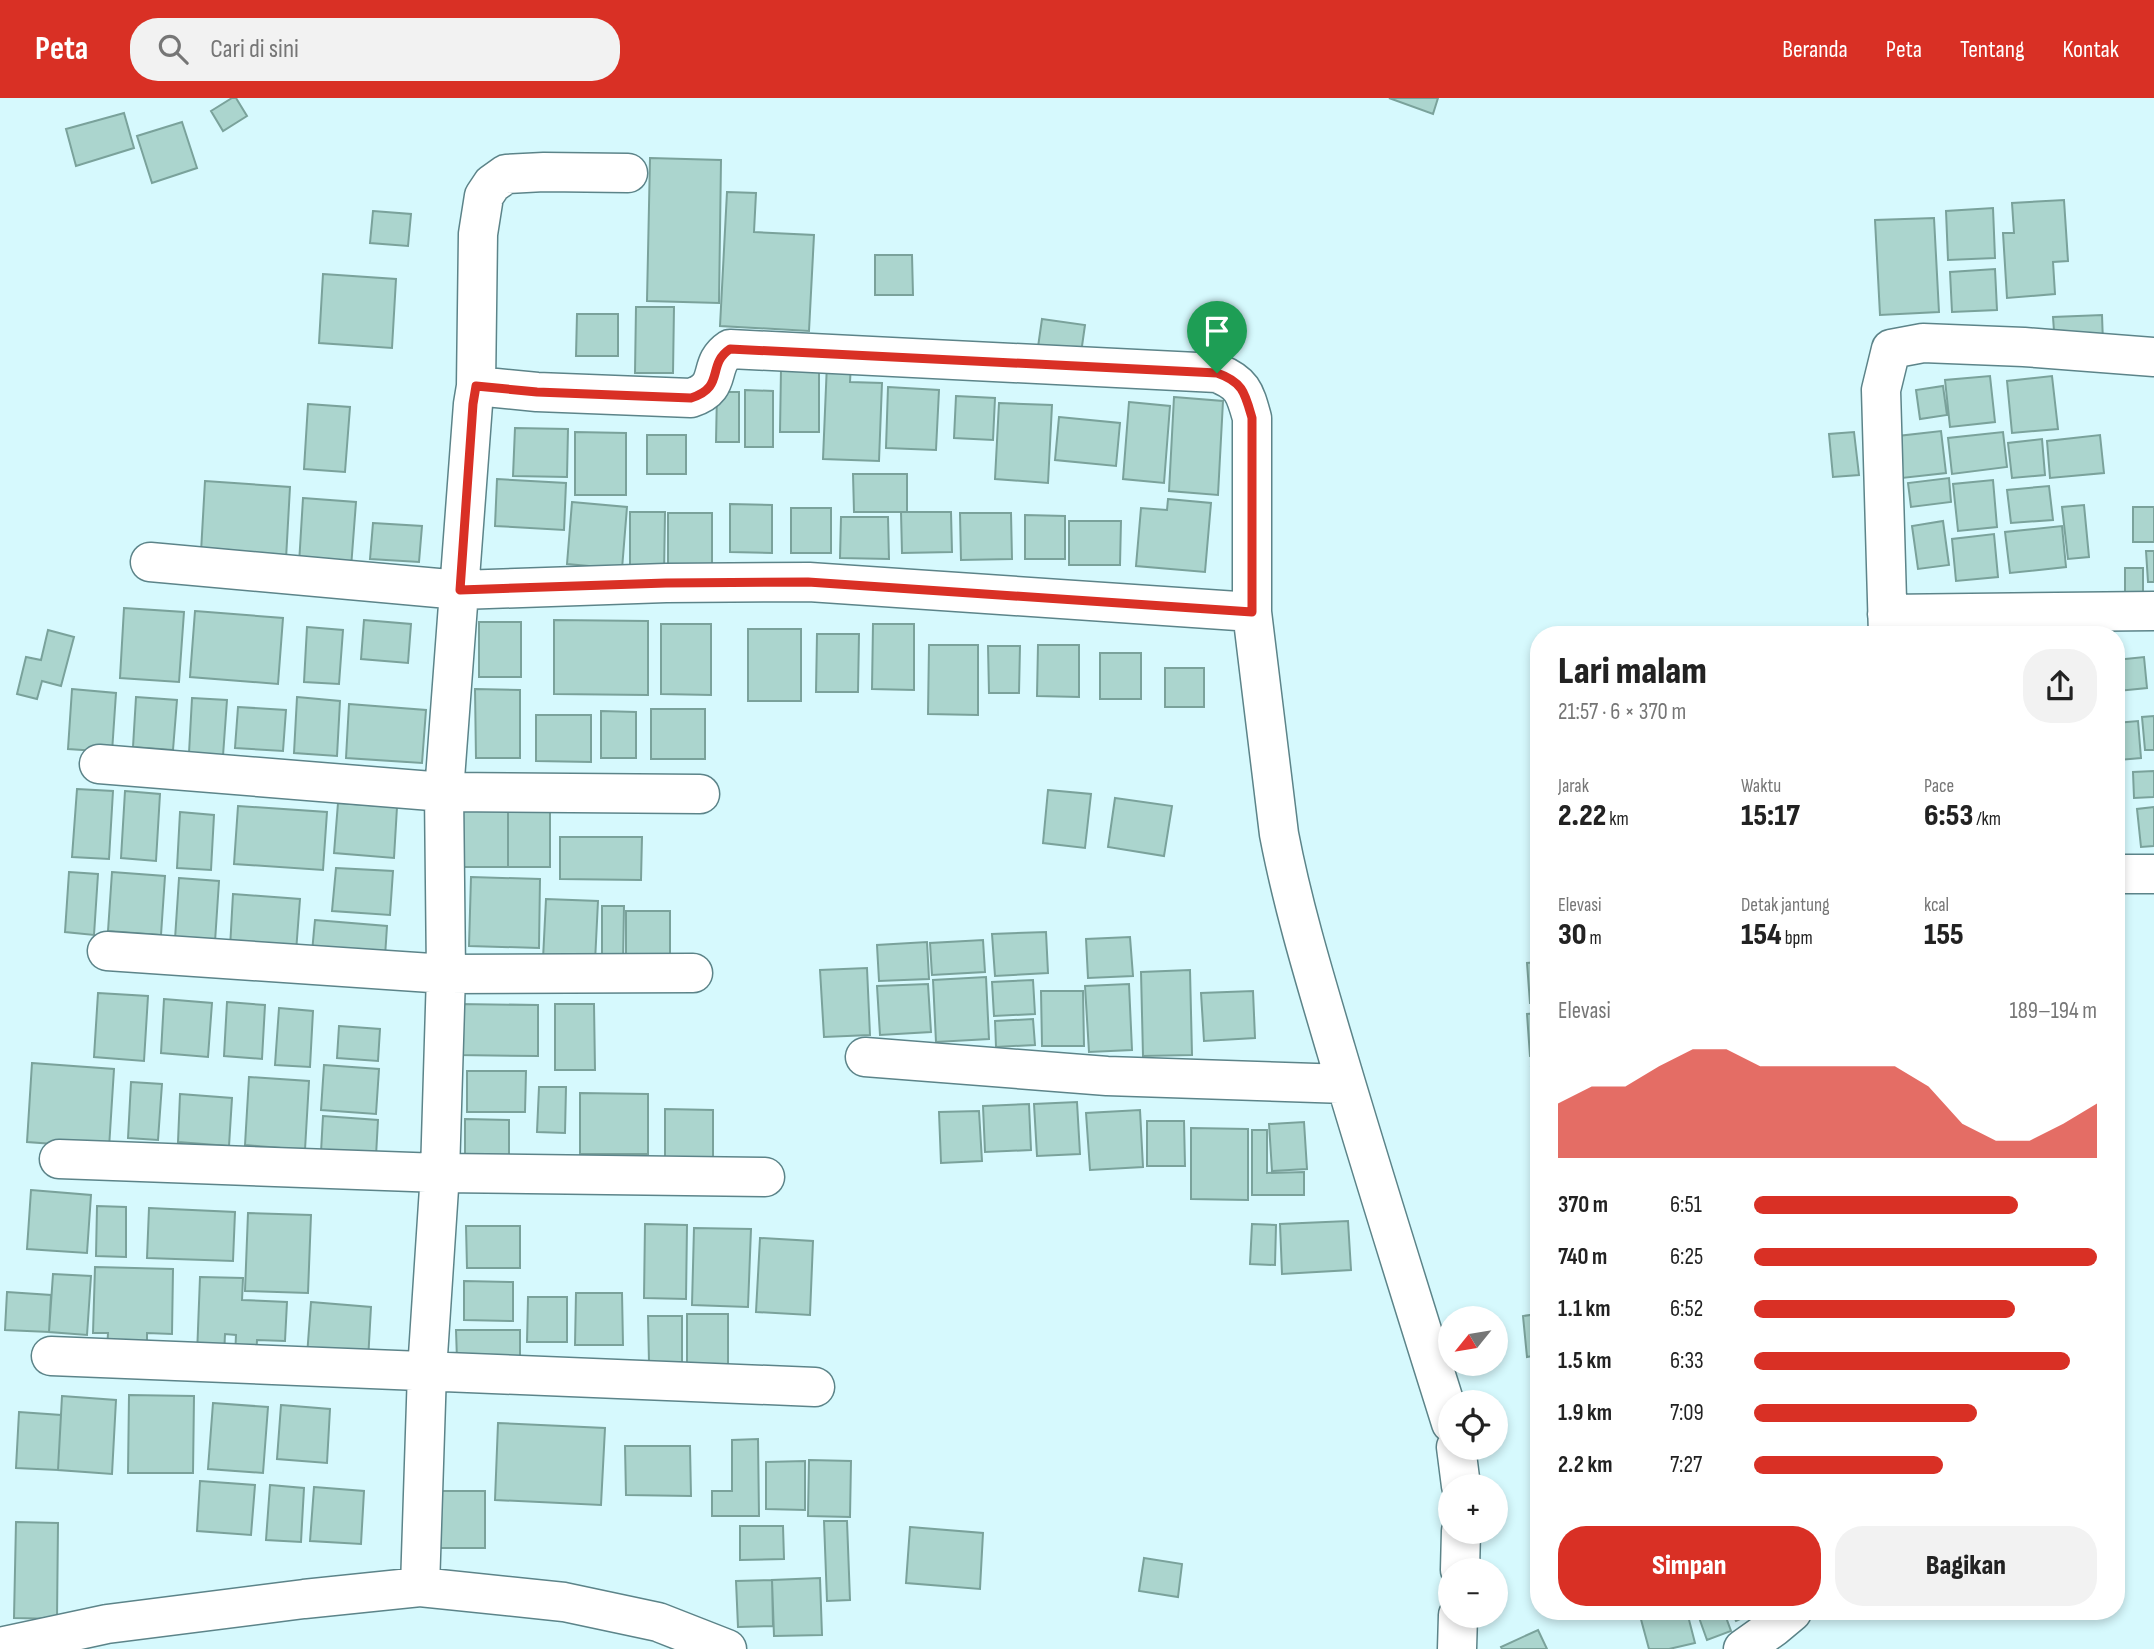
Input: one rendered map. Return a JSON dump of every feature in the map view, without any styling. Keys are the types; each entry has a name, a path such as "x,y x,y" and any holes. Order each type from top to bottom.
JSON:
{"street":[{"path":"421,1587 427,1371 440,1174 446,974 444,792 476,386 478,234 484,196 492,184 506,174 628,173"},
{"path":"2154,356 1923,343 1891,349 1881,390 1888,625 2154,611"},
{"path":"476,386 537,392 691,398 708,390 718,362 730,349 1217,373 1229,377 1239,385 1246,395 1252,418 1252,612 1279,834 1286,869 1346,1084 1441,1390"},
{"path":"150,562 460,590 666,583 808,582 1252,612"},
{"path":"99,764 444,792 700,794"},
{"path":"2125,874 2154,874"},
{"path":"107,951 446,974 693,973"},
{"path":"865,1057 1107,1076 1346,1084"},
{"path":"59,1159 440,1174 765,1177"},
{"path":"51,1356 814,1387"},
{"path":"0,1647 107,1624 421,1587 564,1602 659,1622 727,1649"},
{"path":"1743,1649 1782,1620"},
{"path":"1457,1649 1458,1628"}],"building":[{"path":"236,98 247,116 223,131 211,111"},
{"path":"1389,98 1438,98 1433,114"},
{"path":"124,113 134,148 76,166 66,129"},
{"path":"182,122 197,168 152,183 137,136"},
{"path":"650,158 721,160 719,303 647,301"},
{"path":"727,192 756,193 754,232 814,235 809,331 720,326"},
{"path":"2064,200 2068,261 2053,262 2055,294 2007,298 2003,233 2014,233 2012,203"},
{"path":"1993,208 1995,258 1948,260 1946,211"},
{"path":"373,211 411,214 408,246 370,243"},
{"path":"1934,218 1939,312 1880,315 1875,220"},
{"path":"875,255 912,255 913,295 875,295"},
{"path":"1995,269 1997,310 1952,312 1950,272"},
{"path":"323,274 396,279 392,348 319,343"},
{"path":"636,307 674,307 673,373 635,373"},
{"path":"577,314 618,314 618,356 576,356"},
{"path":"2102,315 2103,343 2055,345 2053,317"},
{"path":"1042,319 1085,325 1081,353 1038,347"},
{"path":"827,363 851,364 850,382 882,383 879,461 823,459"},
{"path":"781,369 819,370 819,432 780,432"},
{"path":"1990,376 1995,422 1950,427 1945,380"},
{"path":"2052,376 2058,429 2012,433 2007,381"},
{"path":"1943,386 1947,415 1920,419 1916,390"},
{"path":"888,387 939,390 936,450 886,448"},
{"path":"745,390 773,391 773,447 745,447"},
{"path":"717,392 739,392 739,442 716,442"},
{"path":"956,396 995,398 993,440 954,438"},
{"path":"1174,397 1223,401 1218,495 1169,491"},
{"path":"1129,402 1170,406 1164,483 1123,479"},
{"path":"999,403 1052,405 1048,483 995,479"},
{"path":"308,404 350,407 345,472 304,469"},
{"path":"1059,417 1120,423 1116,466 1055,460"},
{"path":"515,428 568,429 567,477 513,476"},
{"path":"1941,431 1946,473 1902,478 1898,436"},
{"path":"575,432 626,433 626,495 575,495"},
{"path":"1854,432 1859,475 1833,477 1829,434"},
{"path":"2003,432 2007,467 1952,474 1948,438"},
{"path":"647,435 686,435 686,474 647,474"},
{"path":"2100,435 2104,473 2050,478 2047,441"},
{"path":"2042,439 2045,475 2012,478 2008,443"},
{"path":"853,474 907,474 907,512 854,512"},
{"path":"1949,478 1951,502 1911,507 1908,483"},
{"path":"497,479 566,483 564,530 495,526"},
{"path":"1993,480 1997,527 1958,531 1953,484"},
{"path":"205,481 290,487 286,559 201,552"},
{"path":"2049,486 2053,520 2011,523 2007,490"},
{"path":"303,498 356,502 351,568 299,564"},
{"path":"1168,499 1211,503 1205,572 1136,566 1141,508 1167,510"},
{"path":"572,502 627,507 622,569 567,564"},
{"path":"730,504 772,505 772,553 730,552"},
{"path":"2084,505 2089,557 2068,559 2062,507"},
{"path":"2133,507 2154,507 2154,542 2133,542"},
{"path":"791,508 831,508 831,553 791,553"},
{"path":"630,512 665,512 664,576 630,575"},
{"path":"901,512 951,512 952,552 902,553"},
{"path":"668,513 712,513 712,566 668,565"},
{"path":"960,513 1011,513 1012,559 961,560"},
{"path":"1025,515 1065,516 1065,559 1025,559"},
{"path":"841,517 888,517 889,559 840,558"},
{"path":"1069,521 1121,521 1120,565 1069,565"},
{"path":"1943,521 1949,565 1918,569 1912,526"},
{"path":"373,523 422,526 419,562 370,559"},
{"path":"2062,526 2066,567 2010,573 2005,532"},
{"path":"1994,534 1998,577 1956,581 1952,539"},
{"path":"2146,551 2154,551 2154,582 2148,582"},
{"path":"2125,568 2143,568 2143,602 2125,602"},
{"path":"124,608 184,612 179,682 120,678"},
{"path":"195,611 283,618 278,684 190,677"},
{"path":"364,620 411,624 408,663 361,659"},
{"path":"554,620 648,621 648,695 554,694"},
{"path":"479,622 521,622 521,677 479,677"},
{"path":"661,624 711,624 711,695 661,694"},
{"path":"873,624 914,624 914,690 872,689"},
{"path":"307,627 343,630 339,684 304,682"},
{"path":"748,629 801,629 801,701 748,701"},
{"path":"48,630 74,637 61,686 42,681 37,699 17,694 26,657 41,660"},
{"path":"817,634 859,634 858,692 816,692"},
{"path":"929,645 978,645 978,715 928,714"},
{"path":"1038,645 1079,645 1079,697 1037,696"},
{"path":"988,646 1020,646 1019,693 989,693"},
{"path":"1100,653 1141,653 1141,699 1100,699"},
{"path":"2144,657 2147,688 2125,690 2125,659"},
{"path":"1165,668 1204,668 1204,707 1165,707"},
{"path":"72,689 116,693 112,752 68,749"},
{"path":"475,689 520,690 520,758 476,758"},
{"path":"136,697 177,700 173,750 133,747"},
{"path":"297,697 340,701 337,756 294,753"},
{"path":"192,698 227,700 223,756 189,753"},
{"path":"349,704 426,710 422,763 346,758"},
{"path":"238,707 286,710 283,751 235,748"},
{"path":"651,709 705,709 705,759 651,759"},
{"path":"601,711 636,712 636,758 601,758"},
{"path":"536,715 591,715 591,762 536,761"},
{"path":"2154,716 2154,750 2145,750 2142,717"},
{"path":"2138,721 2141,758 2125,759 2125,722"},
{"path":"2154,771 2154,797 2134,798 2133,772"},
{"path":"77,789 113,791 109,859 72,857"},
{"path":"1048,790 1091,794 1085,848 1043,843"},
{"path":"125,791 160,794 156,861 121,858"},
{"path":"1115,798 1172,806 1164,856 1108,847"},
{"path":"338,803 397,807 394,858 334,853"},
{"path":"238,806 327,812 323,870 234,864"},
{"path":"2154,807 2154,846 2141,847 2137,809"},
{"path":"462,809 508,809 508,867 462,867"},
{"path":"508,809 550,809 550,867 508,867"},
{"path":"180,812 214,815 211,870 177,868"},
{"path":"560,837 642,837 641,880 560,879"},
{"path":"336,868 393,871 390,915 332,911"},
{"path":"69,872 98,874 94,935 65,932"},
{"path":"112,872 165,876 161,935 108,931"},
{"path":"471,877 540,879 539,948 469,946"},
{"path":"179,878 219,881 215,942 175,939"},
{"path":"233,894 300,899 296,952 230,948"},
{"path":"546,899 598,901 595,962 543,959"},
{"path":"602,906 624,906 623,964 602,964"},
{"path":"626,911 670,911 670,963 626,963"},
{"path":"315,920 387,926 385,957 312,952"},
{"path":"1046,932 1048,973 995,976 992,934"},
{"path":"1130,937 1133,976 1088,978 1086,939"},
{"path":"983,940 985,972 932,975 930,943"},
{"path":"927,942 929,979 879,981 877,945"},
{"path":"1527,963 1530,963 1530,1003"},
{"path":"867,968 870,1035 824,1037 820,970"},
{"path":"1190,970 1192,1055 1143,1056 1141,972"},
{"path":"986,977 989,1039 936,1042 933,980"},
{"path":"1033,980 1035,1014 994,1016 992,982"},
{"path":"928,984 931,1032 880,1035 877,986"},
{"path":"1129,984 1132,1050 1089,1052 1085,986"},
{"path":"1041,991 1083,991 1084,1046 1042,1046"},
{"path":"1253,991 1255,1038 1204,1041 1201,993"},
{"path":"98,993 148,996 144,1061 94,1057"},
{"path":"164,999 212,1003 208,1057 161,1053"},
{"path":"227,1002 265,1005 262,1059 224,1056"},
{"path":"458,1004 538,1005 538,1056 457,1055"},
{"path":"555,1004 594,1004 595,1070 555,1070"},
{"path":"279,1008 313,1011 310,1067 275,1065"},
{"path":"1527,1014 1530,1014 1530,1056"},
{"path":"1033,1019 1035,1045 996,1047 995,1021"},
{"path":"339,1026 380,1029 378,1061 337,1058"},
{"path":"32,1063 114,1069 109,1148 27,1142"},
{"path":"324,1065 379,1069 376,1114 321,1110"},
{"path":"467,1071 526,1071 525,1112 467,1112"},
{"path":"249,1077 309,1081 305,1150 245,1145"},
{"path":"131,1082 162,1084 158,1140 128,1138"},
{"path":"539,1087 566,1087 565,1133 537,1132"},
{"path":"580,1093 648,1094 648,1154 580,1154"},
{"path":"180,1094 232,1098 229,1146 178,1142"},
{"path":"1077,1102 1080,1154 1037,1156 1034,1104"},
{"path":"1029,1104 1031,1150 985,1152 983,1106"},
{"path":"665,1109 713,1110 713,1172 665,1171"},
{"path":"1140,1110 1143,1167 1090,1170 1086,1113"},
{"path":"979,1111 982,1161 941,1163 939,1112"},
{"path":"323,1116 378,1120 376,1156 321,1152"},
{"path":"465,1119 509,1120 509,1161 465,1161"},
{"path":"1147,1121 1184,1121 1185,1166 1147,1166"},
{"path":"1304,1122 1307,1169 1272,1171 1269,1124"},
{"path":"1191,1128 1248,1129 1248,1200 1191,1199"},
{"path":"1252,1130 1267,1130 1267,1173 1304,1172 1304,1195 1252,1195"},
{"path":"31,1190 91,1195 87,1253 27,1249"},
{"path":"97,1206 126,1207 126,1257 96,1256"},
{"path":"149,1208 235,1212 233,1261 147,1258"},
{"path":"248,1213 311,1215 308,1293 245,1291"},
{"path":"1348,1221 1351,1270 1282,1274 1280,1224"},
{"path":"645,1224 687,1225 686,1299 644,1298"},
{"path":"1252,1224 1276,1225 1275,1265 1250,1264"},
{"path":"466,1226 520,1226 520,1268 467,1268"},
{"path":"694,1228 751,1229 748,1307 692,1305"},
{"path":"760,1238 813,1241 810,1315 756,1312"},
{"path":"95,1267 173,1269 172,1334 147,1333 147,1351 107,1350 108,1333 93,1333"},
{"path":"53,1274 91,1276 87,1335 49,1332"},
{"path":"200,1277 243,1278 242,1300 287,1302 285,1341 257,1340 256,1358 235,1357 236,1335 225,1334 224,1356 197,1355"},
{"path":"464,1281 513,1282 513,1321 464,1320"},
{"path":"7,1292 51,1295 49,1332 5,1330"},
{"path":"576,1293 622,1293 623,1345 575,1345"},
{"path":"528,1297 567,1297 567,1342 527,1342"},
{"path":"311,1302 371,1307 368,1361 307,1356"},
{"path":"687,1314 728,1314 728,1365 687,1364"},
{"path":"1530,1315 1530,1356 1527,1357 1523,1316"},
{"path":"648,1316 682,1316 682,1362 649,1362"},
{"path":"456,1330 520,1330 520,1360 457,1360"},
{"path":"129,1395 194,1396 193,1473 128,1473"},
{"path":"62,1396 116,1400 112,1474 58,1470"},
{"path":"213,1403 268,1407 263,1473 208,1469"},
{"path":"281,1405 330,1409 327,1463 277,1459"},
{"path":"19,1412 61,1415 58,1470 16,1468"},
{"path":"498,1423 605,1428 601,1505 495,1500"},
{"path":"758,1439 759,1516 712,1516 712,1491 732,1491 732,1440"},
{"path":"625,1446 690,1446 691,1496 626,1495"},
{"path":"809,1460 851,1461 850,1517 808,1516"},
{"path":"805,1461 805,1510 766,1509 766,1462"},
{"path":"200,1481 255,1485 251,1535 197,1531"},
{"path":"270,1485 304,1488 301,1542 266,1540"},
{"path":"314,1487 364,1491 361,1544 310,1541"},
{"path":"438,1491 485,1491 485,1548 438,1548"},
{"path":"824,1521 847,1521 850,1600 827,1601"},
{"path":"16,1522 58,1523 57,1619 14,1618"},
{"path":"740,1526 783,1526 784,1559 740,1560"},
{"path":"910,1527 983,1533 980,1589 906,1583"},
{"path":"1144,1558 1182,1564 1178,1597 1139,1591"},
{"path":"820,1578 822,1635 774,1636 772,1580"},
{"path":"772,1580 773,1626 738,1627 736,1581"},
{"path":"1641,1620 1689,1620 1695,1643 1669,1649 1649,1649"},
{"path":"1700,1620 1727,1620 1731,1631 1707,1640"},
{"path":"1538,1630 1547,1649 1501,1647"}],"route":[{"path":"730,349 1217,373 1229,377 1239,385 1246,395 1252,418 1252,612 808,582 666,583 460,590 476,386 537,392 691,398 708,390 718,362 730,349"}]}
